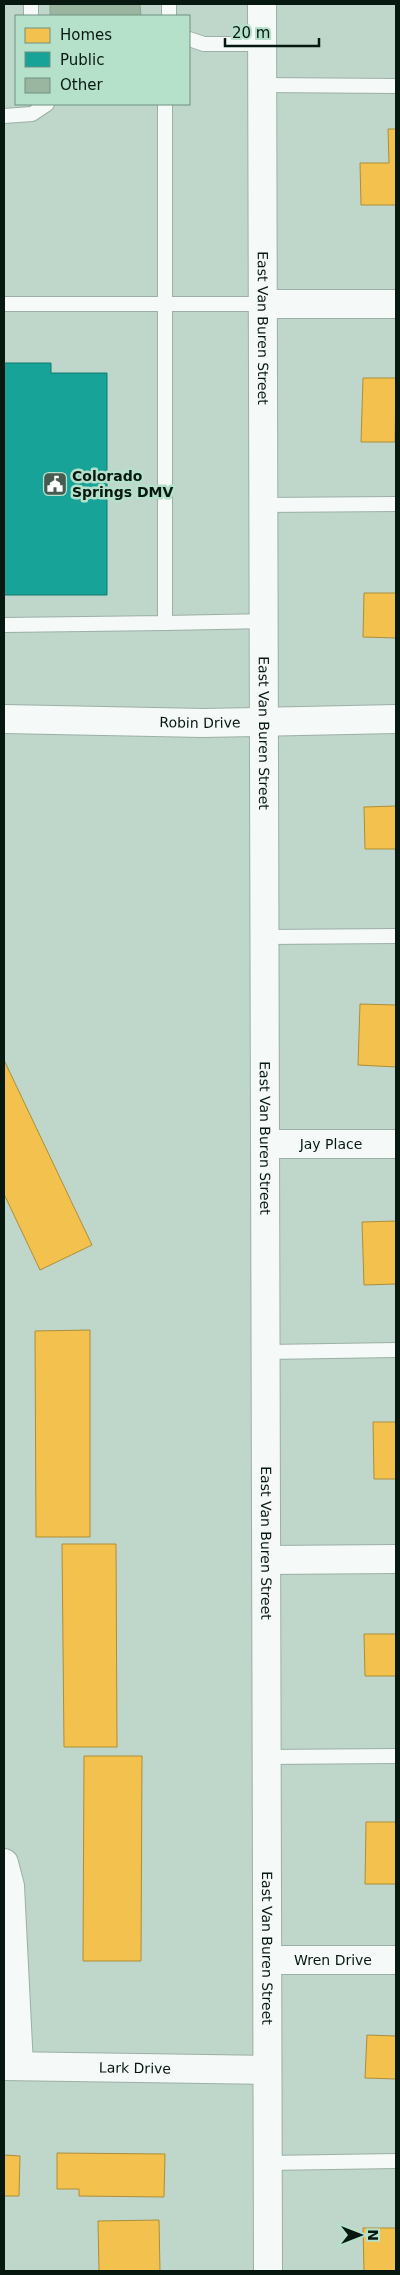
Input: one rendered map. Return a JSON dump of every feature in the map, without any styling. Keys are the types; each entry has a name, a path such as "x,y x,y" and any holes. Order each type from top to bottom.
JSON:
{"street":[{"name":"East Van Buren Street","path":"262,4 267,1352 266,1757 269,1960 267,2070 268,2271"},
{"path":"264,304 396,304"},
{"name":"Robin Drive","path":"4,718 265,723 396,719"},
{"name":"Jay Place","path":"266,1144 396,1144"},
{"path":"267,1560 396,1559"},
{"path":"4,1863 10,1886 11,2066"},
{"name":"Wren Drive","path":"269,1960 396,1960"},
{"name":"Lark Drive","path":"11,2066 267,2070"}],"lane":[{"path":"190,39 204,44 262,44"},
{"path":"262,85 396,86"},
{"path":"4,116 44,105"},
{"path":"164,623 165,105"},
{"path":"4,304 264,304"},
{"path":"264,504 396,504"},
{"path":"4,625 264,621"},
{"path":"266,937 396,936"},
{"path":"267,1352 396,1350"},
{"path":"266,1757 396,1756"},
{"path":"268,2163 396,2161"}],"building: Homes":[{"path":"388,129 396,129 396,205 361,205 360,163 389,163"},
{"path":"363,378 396,378 395,442 361,442"},
{"path":"364,593 396,593 396,638 363,637"},
{"path":"396,806 396,849 365,849 364,807"},
{"path":"360,1004 396,1005 396,1067 358,1065"},
{"path":"4,1060 92,1245 40,1270 4,1194"},
{"path":"396,1221 396,1284 364,1285 362,1222"},
{"path":"90,1330 90,1537 36,1537 35,1331"},
{"path":"373,1422 396,1422 396,1479 374,1479"},
{"path":"62,1544 116,1544 117,1747 64,1747"},
{"path":"364,1634 396,1634 396,1676 365,1676"},
{"path":"84,1756 142,1756 141,1961 83,1961"},
{"path":"366,1822 396,1822 396,1884 365,1884"},
{"path":"367,2035 396,2036 396,2079 365,2078"},
{"path":"57,2153 165,2154 164,2197 79,2196 79,2189 57,2189"},
{"path":"4,2155 20,2156 19,2196 4,2196"},
{"path":"159,2220 160,2271 99,2271 98,2221"},
{"path":"363,2228 396,2228 396,2271 364,2271"}],"building: Public":[{"name":"Colorado Springs DMV","path":"4,363 51,363 51,373 107,373 107,595 4,595"}],"building: Other":[{"path":"50,4 140,4 141,15 50,15"}],"place":[{"name":"Colorado Springs DMV","path":"55,484"}]}
